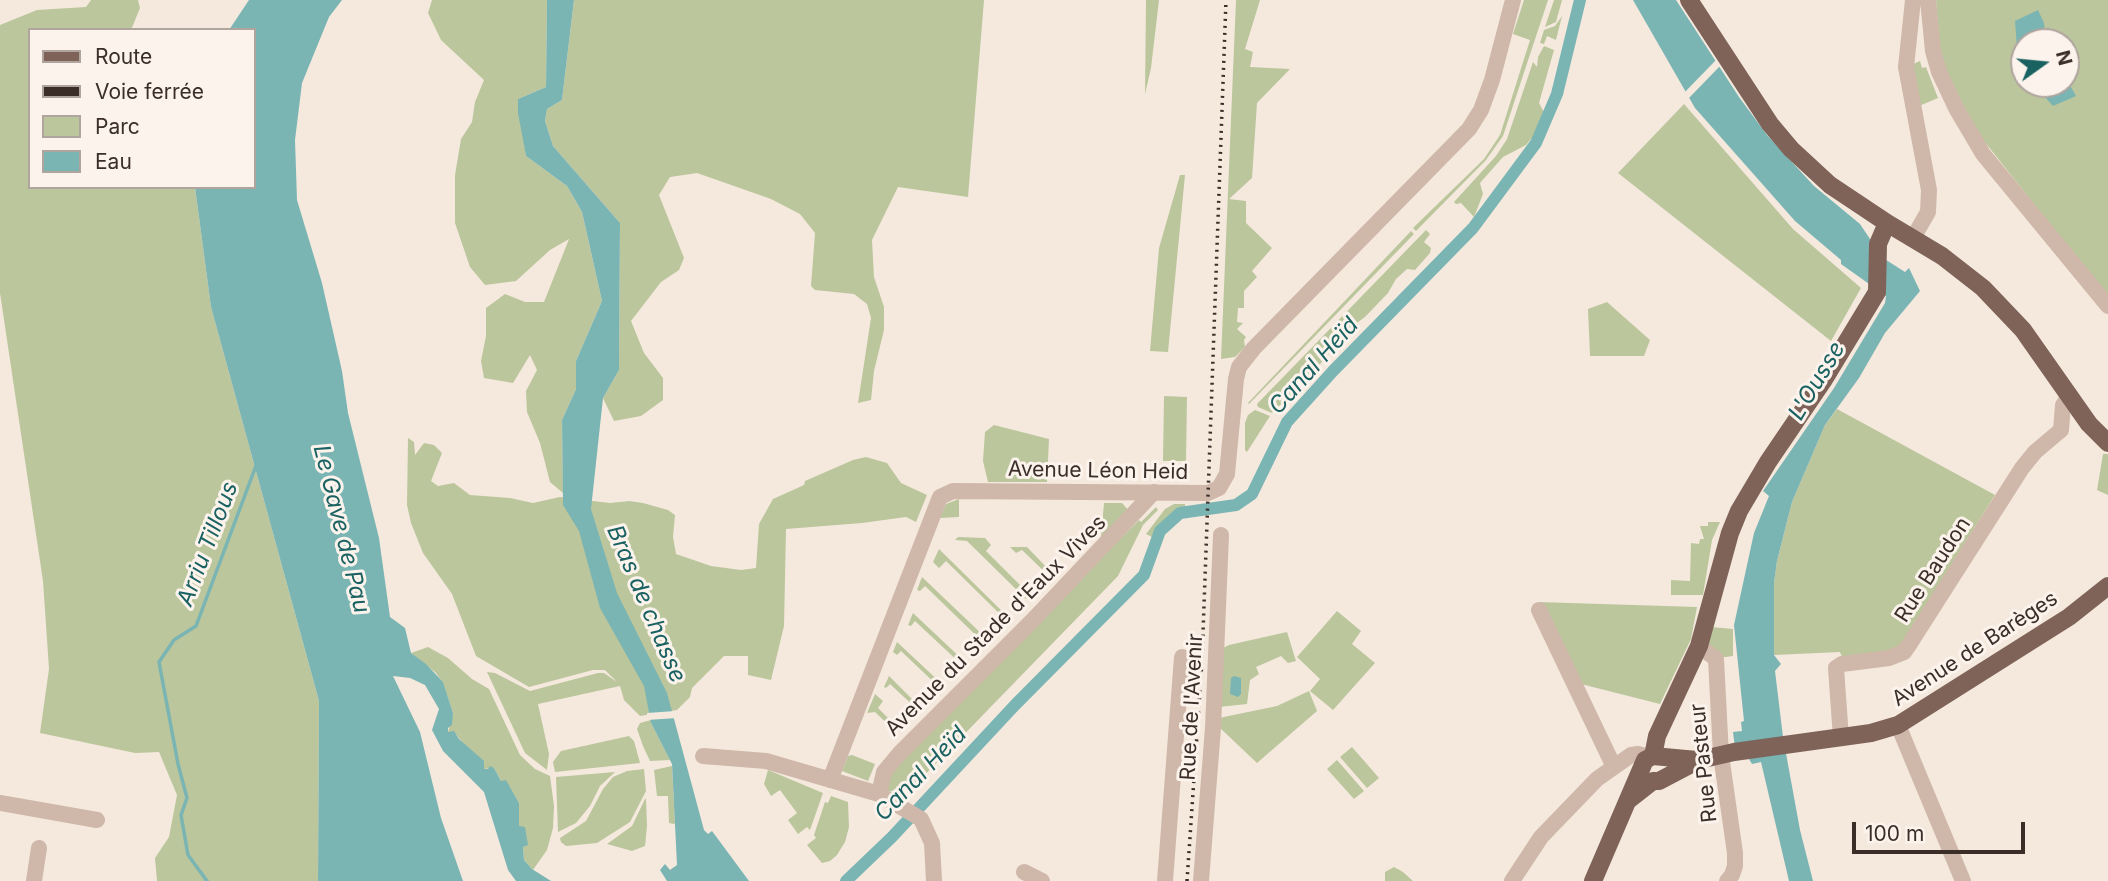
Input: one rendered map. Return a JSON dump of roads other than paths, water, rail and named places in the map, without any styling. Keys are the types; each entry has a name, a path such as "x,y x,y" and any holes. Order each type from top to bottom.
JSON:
{"main road":[{"path":"1689,0 1782,138 1811,169 1887,223 1960,269 2001,306 2030,338 2089,424 2108,443"},
{"path":"1593,881 1630,799 1654,766 1657,736 1699,646 1730,533 1740,511 1768,462 1823,381 1877,292 1878,252 1887,223"},
{"name":"Avenue de Barèges","path":"1654,766 1871,733 1898,725 2069,617 2108,586"}],"street":[{"name":"Avenue Léon Heid","path":"830,780 940,498 953,491 1208,493 1223,482 1227,474 1239,367 1254,348 1469,129 1482,110 1513,0"},
{"path":"1913,0 1906,67 1929,190 1928,212 1913,238"},
{"path":"1928,0 1933,51 1947,91 1960,117 1983,154 2108,306"},
{"name":"Rue Baudon","path":"1841,738 1836,668 1842,664 1889,658 1904,652 2022,468 2035,452 2061,430 2063,405 2070,395"},
{"name":"Avenue du Stade d'Eaux Vives","path":"879,794 884,772 899,754 1032,621 1154,492"},
{"name":"Rue de l'Avenir","path":"1201,881 1213,728 1221,535"},
{"path":"1539,610 1614,767"},
{"name":"Rue Pasteur","path":"1699,646 1707,650 1716,661 1728,753 1735,866 1727,881"},
{"path":"1165,881 1182,657"},
{"path":"1898,725 1963,881"},
{"path":"1512,881 1541,837 1597,779 1631,755 1638,754 1654,766"},
{"path":"703,755 766,761 879,794 921,819 932,843 934,881"},
{"path":"0,803 97,820"},
{"path":"34,881 39,848"},
{"path":"1024,872 1042,881"}],"water":[{"name":"Le Gave de Pau","path":"249,0 342,0 329,17 302,83 295,140 297,200 322,283 342,371 348,413 379,538 390,617 405,628 411,653 443,682 453,713 448,732 454,731 459,739 484,761 484,769 490,766 494,768 501,781 506,780 519,803 519,826 525,827 528,845 523,847 524,860 532,869 551,881 516,881 508,870 484,792 443,751 432,730 439,709 425,685 410,678 393,676 420,732 441,818 463,881 318,881 319,701 211,307 195,189 256,189 256,28 230,28"},
{"path":"547,0 574,0 562,100 547,109 545,121 553,146 620,223 619,370 603,398 591,509 617,593 667,693 704,830 708,834 712,831 749,881 667,881 660,870 665,864 670,870 677,865 672,764 651,723 644,686 600,608 579,531 563,505 562,420 576,389 576,361 602,301 582,212 567,186 526,156 518,113 518,99 546,87"},
{"name":"L'Ousse","path":"1633,0 1676,0 1767,135 1814,186 1860,224 1870,239 1872,251 1905,272 1909,268 1920,291 1885,333 1859,378 1825,425 1792,502 1777,561 1774,583 1774,655 1781,664 1775,671 1783,737 1800,830 1813,881 1789,881 1761,762 1752,764 1749,759 1736,756 1733,732 1742,731 1741,722 1744,721 1734,625 1754,533 1769,496 1763,491 1834,388 1885,303 1886,296 1841,264 1841,260 1795,221 1695,108"},
{"path":"2038,10 2045,28 2016,28 2015,21"},
{"path":"2046,98 2071,98 2053,106"},
{"path":"1231,678 1241,678 1241,694 1238,697 1230,694"}],"waterway":[{"name":"Canal Heïd","path":"846,881 892,837 1015,705 1144,575 1160,531 1180,513 1236,505 1252,494 1287,422 1473,228 1536,143 1557,94 1580,0"},
{"name":"Arriu Tillous","path":"207,881 188,855 181,815 187,798 159,662 174,640 196,626 257,463"}],"railway":[{"path":"1187,881 1202,661 1226,0"}],"water label":[{"name":"Bras de chasse","path":"646,604"}]}
